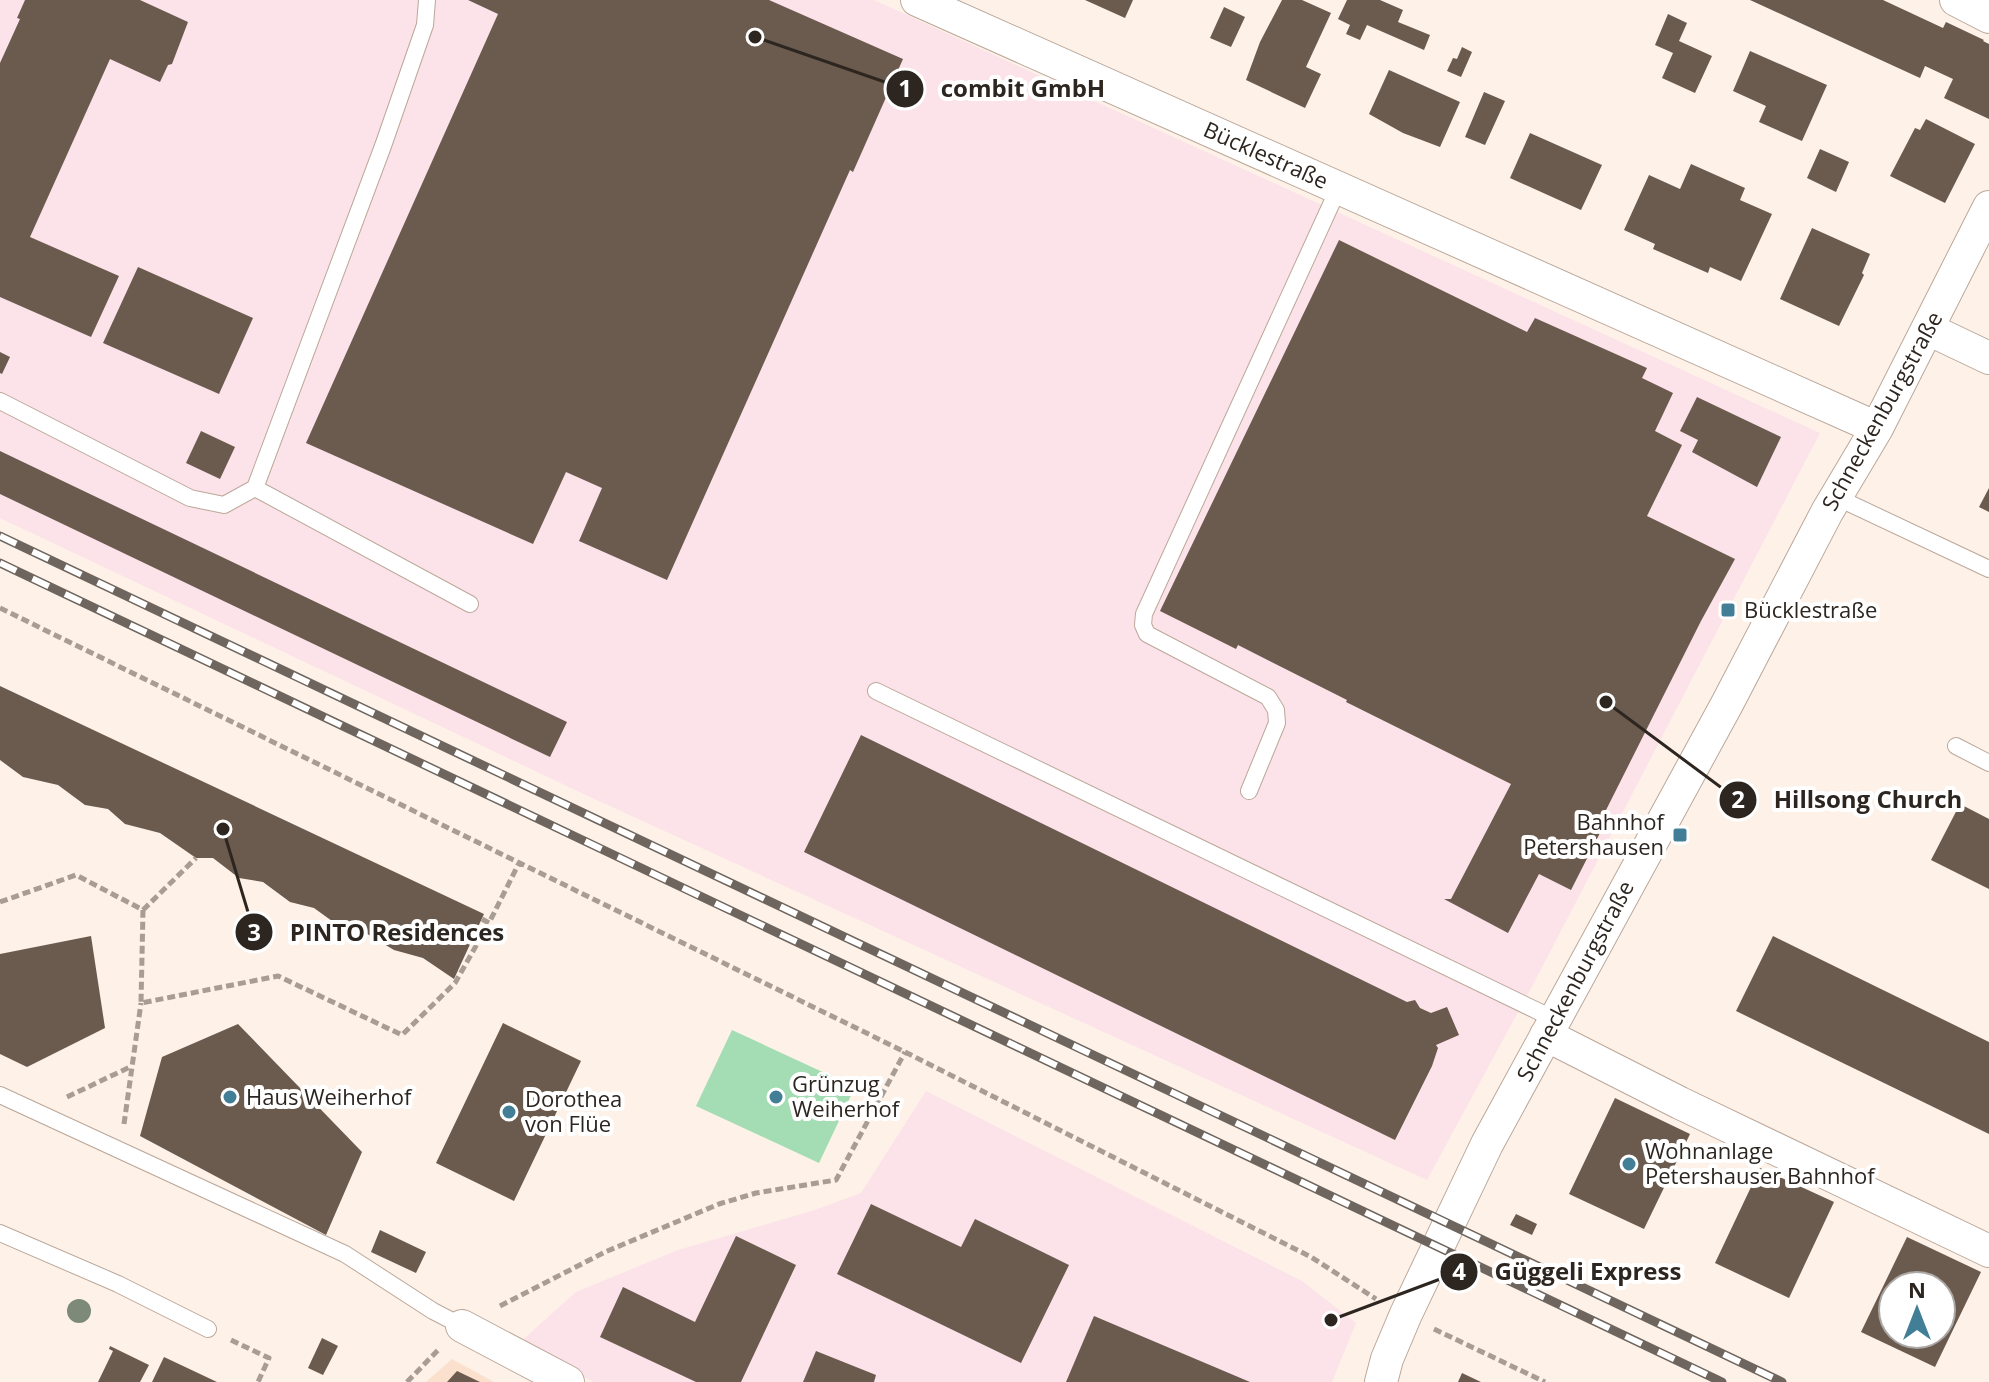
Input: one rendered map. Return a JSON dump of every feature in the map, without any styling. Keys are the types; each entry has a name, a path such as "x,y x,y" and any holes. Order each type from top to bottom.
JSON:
{"street":[{"name":"Bücklestraße","path":"917,0 1877,428"},
{"path":"1956,0 1989,17"},
{"name":"Schneckenburgstraße","path":"1381,1382 1406,1314 1487,1144 1836,497 1877,428 1989,207"},
{"path":"1928,329 1989,358"},
{"path":"1550,1027 1680,1103 1989,1251"},
{"path":"462,1326 568,1382"}],"lane":[{"path":"0,401 190,498 224,505 255,488 383,146 425,25 427,0"},
{"path":"1249,791 1277,723 1276,710 1268,697 1147,634 1143,625 1144,614 1339,187"},
{"path":"255,488 470,604"},
{"path":"1836,497 1989,569"},
{"path":"876,691 1550,1027"},
{"path":"1956,746 1989,763"},
{"path":"0,1095 345,1254 433,1311 462,1326"},
{"path":"0,1233 118,1284 208,1329"}],"path":[{"path":"0,608 905,1052 1311,1257 1376,1299 1545,1382"},
{"path":"113,1128 124,1125 141,1003 143,910 196,858"},
{"path":"141,1003 278,976 402,1035 455,983 519,863"},
{"path":"0,902 76,875 143,910"},
{"path":"482,919 489,923"},
{"path":"407,1382 462,1326 605,1252 719,1204 756,1193 836,1180 905,1052"},
{"path":"53,1103 132,1066"},
{"path":"208,1329 269,1358 258,1382"}],"shaded area":[{"path":"0,0 874,0 1820,433 1538,975 1427,1180 588,796 0,518"},
{"path":"926,1091 1302,1281 1356,1323 1332,1382 594,1382 518,1344 576,1292 678,1250 815,1210 861,1193"},
{"path":"452,1359 494,1382 426,1382"}],"green space":[{"name":"Grünzug Weiherhof","path":"732,1030 855,1087 819,1163 696,1106"}],"building":[{"path":"25,0 140,0 188,22 172,64 168,65 160,82 110,59 30,237 119,276 91,337 0,297 0,63"},
{"path":"468,0 769,0 903,59 853,172 850,170 667,580 579,541 602,488 566,472 533,544 306,443 498,14"},
{"path":"1085,0 1133,0 1125,18"},
{"path":"1282,0 1302,0 1331,13 1306,67 1321,74 1305,108 1246,80 1260,42"},
{"path":"1347,0 1380,0 1403,10 1398,22 1430,35 1424,50 1367,25 1360,40 1346,34 1350,25 1338,19"},
{"path":"1750,0 1883,0 1943,28 1946,22 1984,40 1989,44 1989,119 1944,98 1953,79 1925,66 1920,78"},
{"path":"1224,7 1245,17 1231,47 1210,38"},
{"path":"1668,14 1687,23 1679,41 1712,56 1695,93 1662,78 1673,53 1655,45"},
{"path":"1462,47 1472,52 1461,77 1447,71"},
{"path":"1750,51 1827,85 1802,141 1759,122 1766,106 1733,91"},
{"path":"1389,70 1460,102 1440,147 1403,133 1369,114"},
{"path":"1484,92 1505,101 1485,145 1465,137"},
{"path":"1926,119 1975,144 1945,203 1890,176 1915,128 1920,130"},
{"path":"1530,133 1602,165 1581,210 1510,178"},
{"path":"1820,149 1849,162 1836,192 1807,178"},
{"path":"1691,164 1745,188 1740,200 1772,214 1741,281 1710,267 1708,273 1653,249 1655,244 1624,230 1649,175 1680,189"},
{"path":"1812,228 1870,254 1862,273 1864,275 1839,326 1780,299"},
{"path":"1339,240 1527,332 1535,318 1647,368 1642,378 1673,393 1655,431 1682,445 1647,516 1735,559 1598,826 1602,829 1571,890 1539,874 1508,933 1444,899 1451,899 1511,784 1238,645 1236,649 1160,611"},
{"path":"138,267 253,318 219,394 103,343"},
{"path":"0,352 10,357 2,374 0,373"},
{"path":"1697,397 1781,437 1757,487 1692,452 1698,440 1680,431"},
{"path":"201,431 235,447 220,479 186,463"},
{"path":"0,451 567,722 550,757 0,494"},
{"path":"1989,488 1989,512 1979,507"},
{"path":"0,686 484,914 454,979 423,958 394,950 364,932 332,921 314,908 290,902 263,882 239,878 213,858 196,858 160,833 125,824 108,809 85,805 58,785 23,777 0,760"},
{"path":"861,735 1407,1002 1415,1000 1420,1008 1431,1013 1447,1007 1459,1035 1436,1045 1438,1048 1432,1066 1395,1140 804,852"},
{"path":"1960,804 1989,819 1989,889 1931,860"},
{"path":"91,936 105,1028 27,1067 0,1054 0,954"},
{"path":"1773,936 1989,1042 1989,1134 1736,1011"},
{"name":"Dorothea von Flüe","path":"503,1023 581,1061 514,1201 436,1163"},
{"name":"Haus Weiherhof","path":"238,1024 362,1152 326,1235 140,1136 162,1057"},
{"name":"Wohnanlage Petershauser Bahnhof","path":"1615,1098 1690,1134 1644,1229 1569,1194"},
{"name":"Wohnanlage Petershauser Bahnhof","path":"1760,1168 1834,1202 1789,1298 1715,1263"},
{"path":"871,1204 961,1247 975,1219 1069,1265 1021,1363 837,1274"},
{"path":"1516,1214 1537,1224 1532,1235 1510,1225"},
{"path":"380,1230 426,1252 416,1273 371,1252"},
{"path":"736,1236 796,1265 741,1382 696,1382 600,1337 623,1287 695,1322"},
{"path":"1907,1237 1981,1272 1957,1322 1957,1270 1891,1270"},
{"path":"1877,1299 1877,1340 1861,1332"},
{"path":"1094,1316 1250,1382 1066,1382"},
{"path":"322,1338 338,1346 323,1375 308,1368"},
{"path":"110,1346 149,1365 140,1382 98,1382 113,1351 109,1349"},
{"path":"1899,1350 1943,1350 1935,1367"},
{"path":"816,1351 876,1375 874,1382 803,1382"},
{"path":"164,1357 217,1382 152,1382"},
{"path":"457,1371 480,1382 447,1382"},
{"path":"1462,1373 1481,1382 1458,1382"}],"railway":[{"path":"0,536 1782,1382"},
{"path":"0,563 1722,1382"}],"place":[{"name":"combit GmbH","path":"755,37"},
{"name":"Bücklestraße","path":"1728,610"},
{"name":"Hillsong Church","path":"1606,702"},
{"name":"PINTO Residences","path":"223,829"},
{"name":"Bahnhof Petershausen","path":"1680,835"},
{"name":"Haus Weiherhof","path":"230,1097"},
{"name":"Grünzug Weiherhof","path":"776,1097"},
{"name":"Dorothea von Flüe","path":"509,1112"},
{"name":"Wohnanlage Petershauser Bahnhof","path":"1629,1164"},
{"name":"Güggeli Express","path":"1331,1320"}]}
